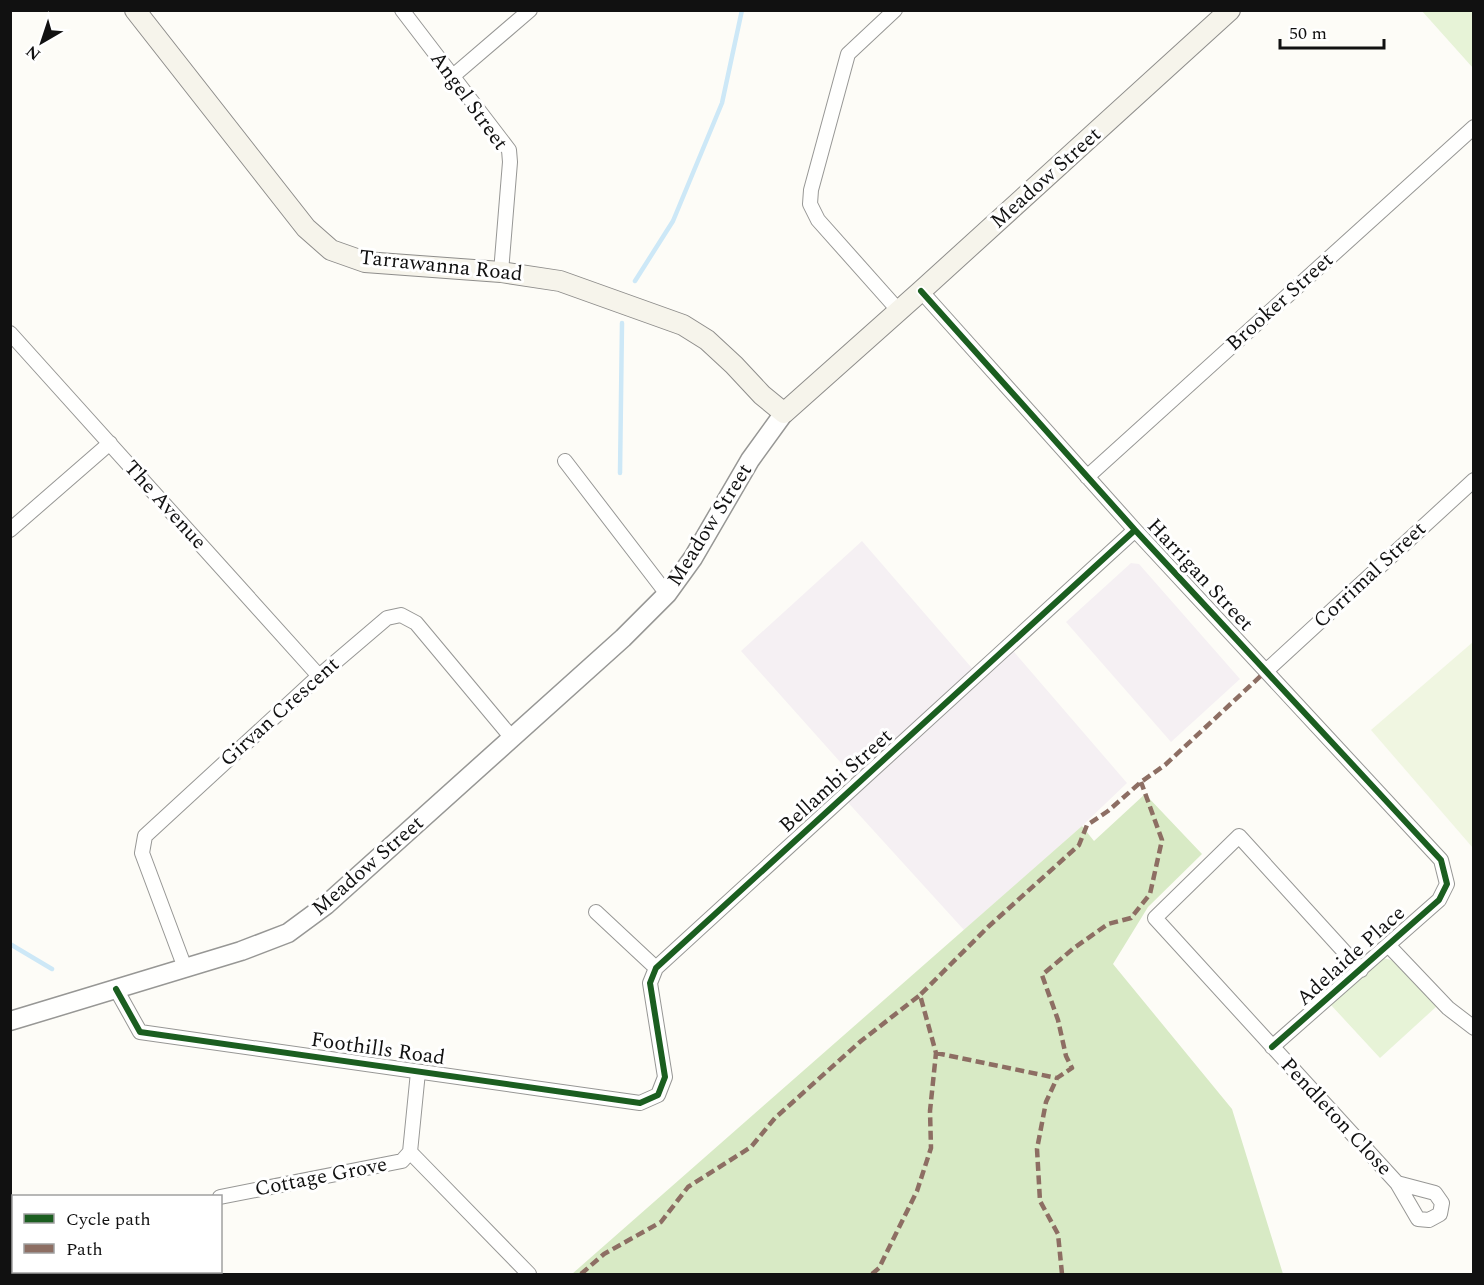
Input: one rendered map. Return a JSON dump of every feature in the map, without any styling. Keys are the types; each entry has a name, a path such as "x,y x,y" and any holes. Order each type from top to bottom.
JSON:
{"main road":[{"name":"Tarrawanna Road","path":"135,10 306,228 331,250 365,262 501,272 560,281 683,325 707,340 762,395 784,413"},
{"name":"Meadow Street","path":"784,413 1230,10"}],"street":[{"name":"Angel Street","path":"402,10 509,150 501,272"},
{"path":"453,76 530,10"},
{"path":"895,10 848,54 811,190 810,204 818,220 899,311"},
{"name":"Brooker Street","path":"1087,477 1473,127"},
{"name":"Harrigan Street","path":"921,291 1135,530 1441,860 1447,884"},
{"name":"The Avenue","path":"10,333 319,676"},
{"name":"Meadow Street","path":"116,989 241,951 288,933 326,905 623,638 667,594 693,558 750,460 784,413"},
{"path":"10,530 110,443"},
{"path":"565,461 667,594"},
{"name":"Corrimal Street","path":"1266,671 1473,480"},
{"name":"Bellambi Street","path":"656,968 1135,530"},
{"name":"Girvan Crescent","path":"185,968 142,853 145,836 319,676 387,618 401,615 416,623 512,738"},
{"name":"Pendleton Close","path":"1361,970 1239,836 1155,918 1397,1183"},
{"name":"Adelaide Place","path":"1272,1047 1389,946 1438,900 1447,884"},
{"path":"596,912 656,968"},
{"path":"1389,946 1448,1008 1473,1028"},
{"name":"Foothills Road","path":"116,989 140,1032 640,1103 658,1095 665,1077 650,983 656,968"},
{"path":"10,1021 116,989"},
{"name":"Cottage Grove","path":"222,1197 402,1161 410,1152 418,1072"},
{"path":"410,1152 529,1275"}],"shaded area":[{"path":"862,541 977,674 1009,646 1127,783 964,930 843,797 858,782 741,651"},
{"path":"1131,563 1139,564 1240,679 1171,742 1066,622"}],"green space":[{"path":"1422,11 1473,11 1473,68"},
{"path":"1473,642 1473,848 1371,730"},
{"path":"1145,794 1202,854 1148,907 1113,964 1232,1109 1283,1274 572,1274 1082,826 1094,841"},
{"path":"1383,958 1395,961 1437,1006 1380,1058 1331,1005"}],"waterway":[{"path":"635,281 673,221 722,103 742,10"},
{"path":"620,473 622,323"},
{"path":"10,944 52,969"}],"marked path":[{"path":"872,1274 879,1268 917,1191 931,1148 930,1111 936,1053 920,995 988,927 1079,845 1087,825 1165,765 1266,671"},
{"path":"1062,1274 1058,1234 1040,1201 1037,1149 1046,1102 1057,1078 1072,1068 1066,1056 1058,1020 1042,975 1108,924 1131,918 1150,894 1162,840 1141,782"},
{"path":"581,1274 604,1254 661,1222 688,1187 751,1147 775,1118 861,1041 920,995"},
{"path":"936,1053 1057,1078"}],"cycle path":[{"path":"921,291 1135,530 1441,860 1447,884 1439,900 1272,1047"},
{"path":"116,989 140,1032 640,1103 658,1095 665,1077 650,983 656,968 1135,530"}]}
